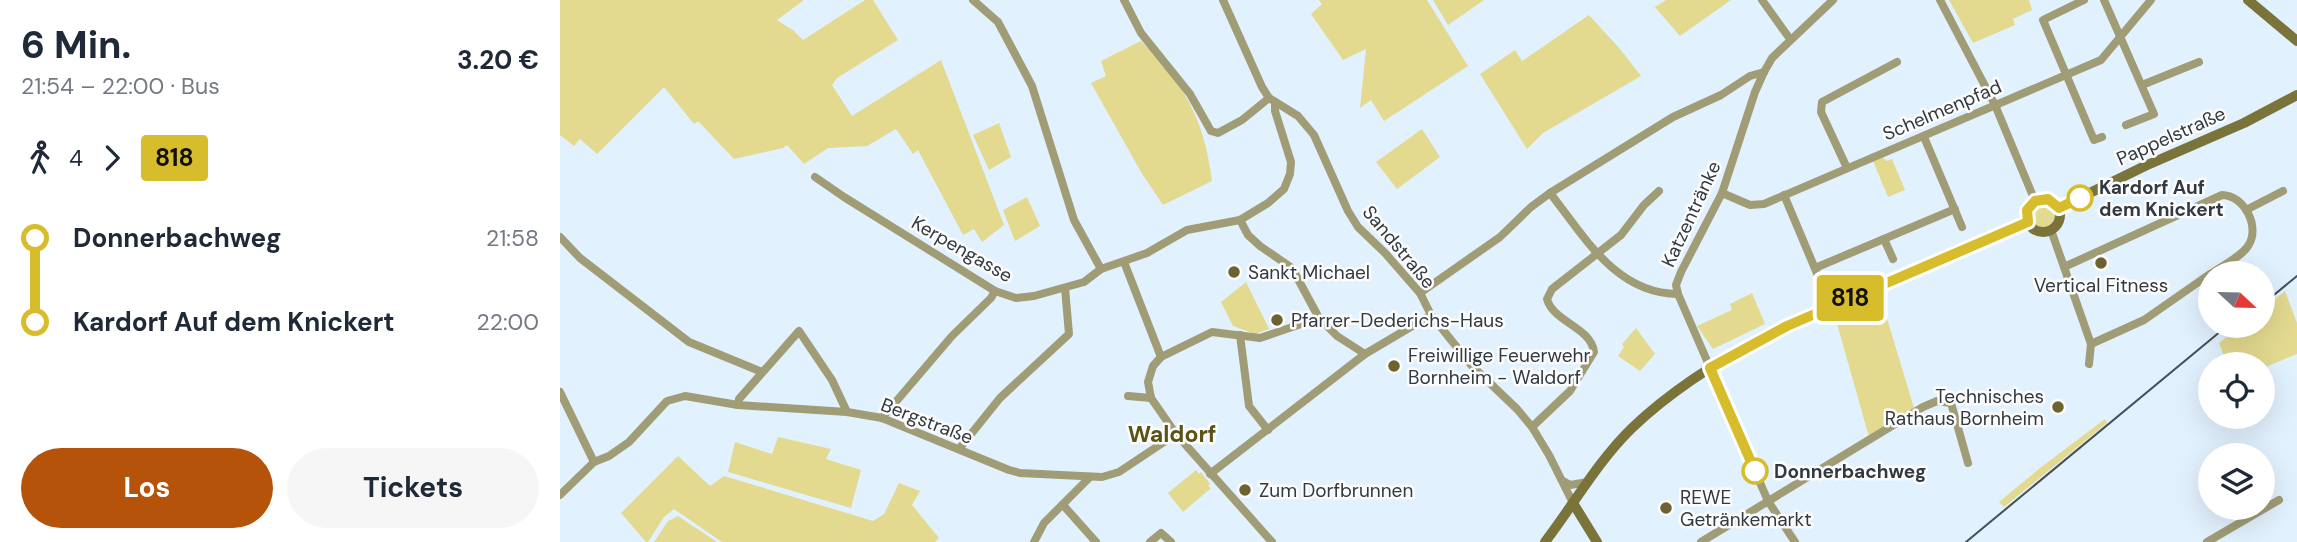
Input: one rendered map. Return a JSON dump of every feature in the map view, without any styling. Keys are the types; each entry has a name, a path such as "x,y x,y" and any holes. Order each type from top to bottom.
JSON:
{"main road":[{"path":"2248,0 2297,41"},
{"name":"Pappelstraße","path":"2059,208 2145,166 2244,123 2297,95"},
{"path":"2048,199 2059,208 2059,222 2051,230 2038,231 2028,222 2027,210 2035,201 2048,199"},
{"path":"1545,542 1588,482 1631,429 1677,390 1710,368 1787,326 2028,222"},
{"path":"1573,503 1597,542"},
{"path":"1555,529 1566,523 1577,523 1587,528"}],"street":[{"path":"973,0 998,22 1032,86 1074,220 1101,269"},
{"path":"1124,0 1141,33 1190,94 1211,131 1217,133 1272,100"},
{"path":"1223,0 1272,100 1291,162 1284,189 1268,203 1240,220 1248,235 1259,246 1292,268 1319,318 1337,336 1365,355"},
{"path":"1762,0 1790,39"},
{"path":"1420,293 1500,237 1550,193 1677,115 1721,95 1750,76 1763,72 1790,39 1832,0"},
{"path":"1940,0 1995,105 2035,201"},
{"path":"2084,0 2043,20 2094,140 2102,137"},
{"path":"2104,0 2154,114 2126,125"},
{"name":"Schelmenpfad","path":"1722,193 1757,206 2101,60 2151,0"},
{"path":"1847,168 1821,112 1821,104 1897,62"},
{"path":"2142,85 2199,62"},
{"name":"Katzentränke","path":"1710,368 1676,285 1722,193 1763,72"},
{"name":"Sandstraße","path":"1272,100 1298,116 1314,135 1348,211 1358,227 1420,293 1431,315 1472,366 1532,427 1573,503"},
{"path":"1924,137 1962,227"},
{"name":"Kerpengasse","path":"816,177 995,291 1016,298 1034,296 1084,282 1101,269 1147,253 1187,230 1240,220"},
{"path":"1532,427 1570,391 1592,356 1594,347 1551,309 1547,299 1552,289 1621,235 1644,205 1659,191"},
{"path":"2246,209 2283,191"},
{"path":"1550,193 1610,269 1626,279 1668,294 1678,293"},
{"path":"1784,194 1824,290"},
{"path":"2064,267 2222,195 2242,202 2252,230 2250,243 2228,261"},
{"path":"1815,268 1955,209"},
{"path":"2051,230 2091,344 2089,364"},
{"path":"560,237 580,258 689,342 762,372"},
{"path":"1884,239 1893,259"},
{"path":"1124,262 1161,357"},
{"path":"2091,344 2144,320 2198,283"},
{"path":"959,449 1000,398 1069,334 1065,288"},
{"path":"882,418 995,291"},
{"path":"1210,474 1365,355 1431,315"},
{"path":"1272,542 1176,434 1151,398 1148,382 1153,366 1161,357 1212,332 1260,338 1319,318"},
{"path":"738,405 739,399 799,331 832,380 847,412"},
{"path":"1240,335 1249,406 1268,430"},
{"path":"1710,368 1768,501 1795,542"},
{"path":"560,392 594,461 560,495"},
{"name":"Bergstraße","path":"594,461 609,456 629,442 667,401 685,396 738,405 847,412 882,418 1020,473 1089,478 1119,472 1176,434"},
{"path":"1128,396 1151,398"},
{"path":"1701,542 1937,401 1951,403 1968,463"},
{"path":"1034,542 1044,523 1089,478"},
{"path":"1563,481 1570,485 1588,482"},
{"path":"2207,542 2279,500"},
{"path":"1063,505 1096,542"},
{"path":"1150,542 1161,533 1171,542"}],"shaded area":[{"path":"560,0 804,0 777,20 803,40 865,0 873,0 898,40 837,78 832,85 852,116 941,60 1004,225 982,242 974,229 963,235 918,150 913,154 896,129 867,146 828,148 804,164 787,145 734,159 698,121 694,124 664,87 597,154 580,139 574,146 560,135"},
{"path":"1319,0 1427,0 1468,66 1384,121 1371,100 1360,108 1366,49 1343,60 1311,14 1322,4"},
{"path":"1433,0 1484,0 1448,25"},
{"path":"1666,0 1731,0 1680,36 1655,7"},
{"path":"1949,0 2029,0 2032,10 2013,19 2015,25 1973,43"},
{"path":"1589,15 1641,76 1543,133 1527,149 1480,74 1515,50 1522,61"},
{"path":"1141,41 1170,73 1190,104 1204,139 1212,181 1163,205 1141,172 1091,83 1106,76 1101,61"},
{"path":"999,123 1011,157 989,170 973,135"},
{"path":"1422,129 1440,157 1397,189 1376,162"},
{"path":"1883,157 1886,161 1892,159 1905,190 1888,197 1873,161"},
{"path":"1027,197 1040,226 1015,241 1003,210"},
{"path":"2042,202 2051,206 2055,215 2051,224 2042,228 2033,224 2029,215 2033,206"},
{"path":"1246,282 1269,329 1255,334 1233,326 1221,302"},
{"path":"2285,291 2297,323 2297,354 2275,363 2275,352 2222,352 2219,343 2225,338 2275,338 2275,299"},
{"path":"1879,292 1914,408 1869,437 1834,313"},
{"path":"1752,293 1765,324 1713,349 1697,326 1732,310 1730,304"},
{"path":"1636,328 1655,354 1640,371 1618,356 1624,347 1622,344"},
{"path":"2105,419 2107,423 2004,507 1999,502 2040,468"},
{"path":"778,437 831,449 826,459 861,470 851,508 728,472 735,442 772,454"},
{"path":"678,456 710,486 724,476 873,521 884,514 899,483 920,491 912,505 939,538 935,542 722,542 674,509 664,517 646,542 621,513"},
{"path":"1196,470 1199,474 1201,472 1211,488 1183,512 1168,493"},
{"path":"678,516 717,542 654,542 668,521"}],"tram line":[{"path":"2275,294 2297,276"},
{"path":"1966,542 2212,338"}],"bus line":[{"name":"818","path":"1755,471 1710,368 1787,326 2028,222 2027,210 2041,198 2054,202 2059,208 2080,198"}],"place":[{"name":"Kardorf Auf dem Knickert","path":"2080,198"},
{"name":"Vertical Fitness","path":"2101,263"},
{"name":"Sankt Michael","path":"1234,272"},
{"name":"Pfarrer-Dederichs-Haus","path":"1277,320"},
{"name":"Freiwillige Feuerwehr Bornheim - Waldorf","path":"1394,366"},
{"name":"Technisches Rathaus Bornheim","path":"2058,407"},
{"name":"Donnerbachweg","path":"1755,471"},
{"name":"Zum Dorfbrunnen","path":"1245,490"},
{"name":"REWE Getränkemarkt","path":"1666,508"}],"district":[{"name":"Waldorf","path":"1172,434"}]}
